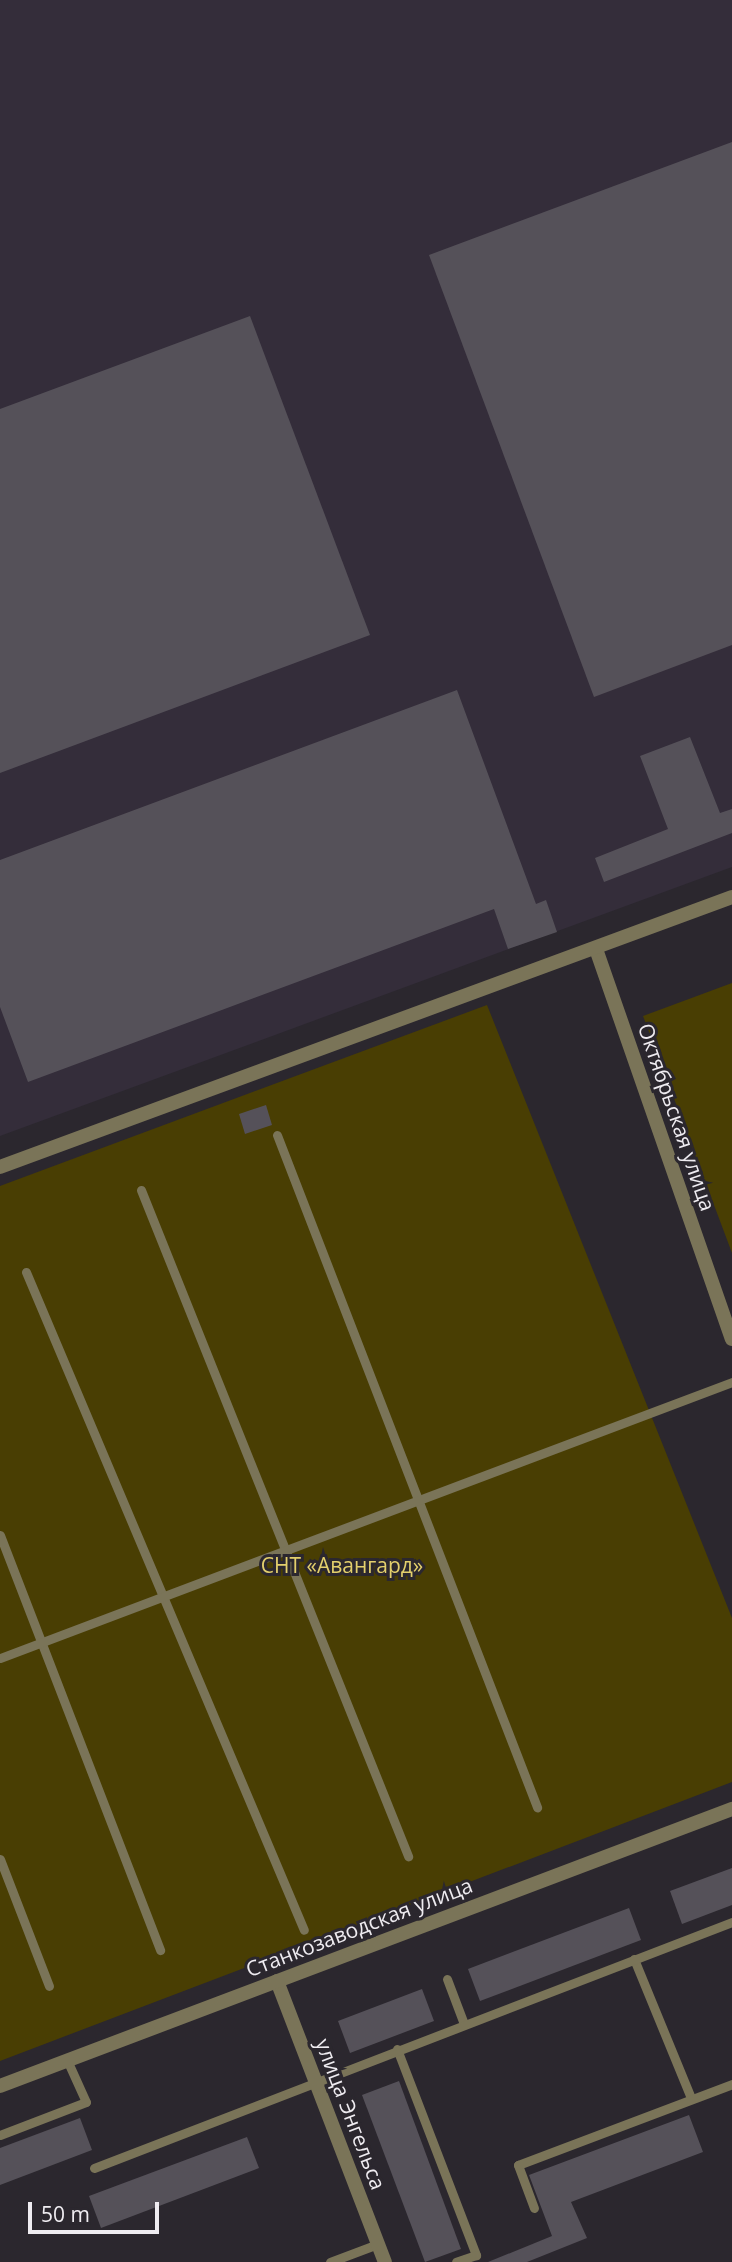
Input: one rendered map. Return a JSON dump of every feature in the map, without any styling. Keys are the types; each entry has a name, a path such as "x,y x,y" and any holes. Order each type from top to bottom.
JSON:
{"street":[{"path":"0,1167 732,897"},
{"name":"Октябрьская улица","path":"596,949 732,1339"},
{"name":"Станкозаводская улица","path":"0,2086 732,1809"},
{"name":"улица Энгельса","path":"277,1981 384,2262"}],"lane":[{"path":"277,1135 420,1497 537,1807"},
{"path":"141,1190 287,1547 408,1856"},
{"path":"26,1272 304,1930"},
{"path":"0,1658 163,1593 732,1382"},
{"path":"0,1535 160,1950"},
{"path":"0,1859 49,1986"},
{"path":"94,2168 316,2080 732,1922"},
{"path":"634,1959 691,2098"},
{"path":"447,1979 464,2024"},
{"path":"397,2049 476,2255 456,2262"},
{"path":"0,2135 86,2102 67,2060"},
{"path":"534,2208 518,2165 732,2084"},
{"path":"330,2262 378,2244"}],"shaded area":[{"path":"0,0 732,0 732,867 0,1136"}],"green space":[{"path":"732,983 732,1253 643,1016"},
{"name":"СНТ «Авангард»","path":"487,1005 732,1618 732,1782 0,2061 0,1186"}],"building":[{"path":"732,142 732,645 594,697 429,255"},
{"path":"250,316 370,635 0,773 0,409"},
{"path":"457,690 536,904 546,900 557,932 508,949 494,909 28,1082 0,1007 0,860"},
{"path":"690,737 720,813 732,809 732,833 604,882 595,858 668,829 640,756"},
{"path":"266,1105 272,1125 245,1134 239,1114"},
{"path":"732,1868 732,1905 682,1924 670,1891"},
{"path":"629,1908 641,1940 480,2001 468,1969"},
{"path":"422,1989 434,2021 350,2053 338,2021"},
{"path":"399,2081 461,2249 425,2262 362,2095"},
{"path":"689,2115 703,2152 571,2202 587,2238 527,2262 488,2262 552,2236 529,2175"},
{"path":"80,2118 92,2150 0,2185 0,2148"},
{"path":"247,2137 259,2168 101,2228 89,2196"}]}
